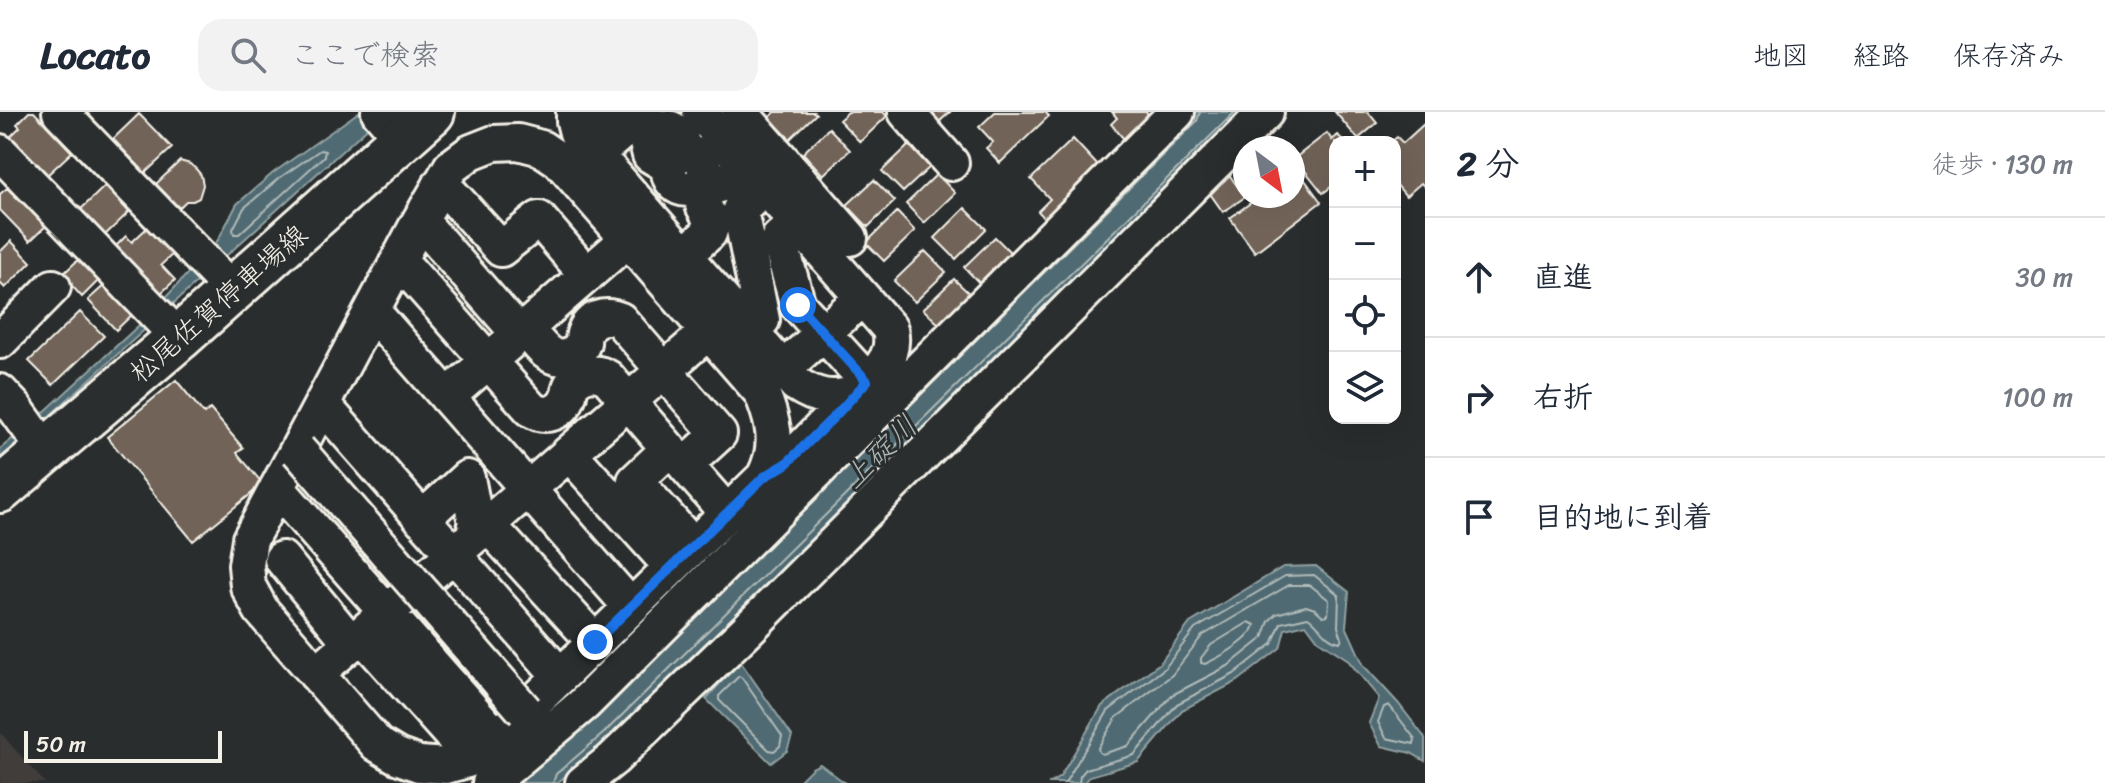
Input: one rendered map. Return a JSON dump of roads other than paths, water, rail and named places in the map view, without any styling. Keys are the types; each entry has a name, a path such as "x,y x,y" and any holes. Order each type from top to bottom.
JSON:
{"main road":[{"name":"松尾佐賀停車場線","path":"0,490 35,436 215,272 400,121"}],"street":[{"path":"60,112 215,272"},
{"path":"574,112 577,133 658,138 756,176 890,329 892,340 888,358 850,391 806,420 764,399"},
{"path":"658,138 700,112"},
{"path":"906,112 951,163"},
{"path":"764,477 771,462 775,439 771,415 762,393 559,160 541,148 518,142 494,143 471,152 451,167 420,220 250,539 246,565 248,586 261,610 377,744 419,764 445,766 486,760 584,704 1177,112"},
{"path":"583,783 613,759 747,630 1266,112"},
{"path":"658,138 850,238"},
{"path":"658,138 684,255 796,384 805,390 850,391"},
{"path":"0,152 163,322"},
{"path":"684,255 709,233 711,220 703,199 709,189 756,176"},
{"path":"750,331 762,320 740,210 756,176"},
{"path":"441,183 501,249 539,219 587,275"},
{"path":"420,220 522,331 554,358 578,351 588,325 594,320 603,316 620,320 719,434 685,465 727,513"},
{"path":"797,222 779,238 798,305 823,333 850,391"},
{"path":"447,397 628,239"},
{"path":"399,260 442,324 488,361 537,414 558,410 568,398 576,380 590,373 603,374 608,378 669,449 635,481 682,556"},
{"path":"0,341 53,287"},
{"path":"783,369 862,298"},
{"path":"372,311 631,607"},
{"path":"316,674 708,332"},
{"path":"486,760 525,711 560,676 764,477 786,464 836,415 850,391"},
{"path":"0,392 35,436"},
{"path":"322,404 422,519 473,537 595,642"},
{"path":"298,450 525,711"},
{"path":"569,453 610,516 682,556"},
{"path":"422,519 467,478 473,537 560,676"},
{"path":"277,488 441,675 486,760"},
{"path":"328,546 288,567 319,604 356,638 403,697 486,760"},
{"path":"319,604 352,573"}],"water":[{"path":"359,112 385,112 0,458 0,449 149,316 218,240 237,204 273,173"},
{"name":"上碇川","path":"1195,112 1246,112 610,739 557,783 505,783 589,713"},
{"path":"1316,566 1349,592 1346,626 1364,666 1425,738 1425,761 1411,753 1381,746 1369,723 1379,698 1347,659 1318,640 1306,624 1285,629 1280,648 1238,681 1182,710 1138,762 1090,776 1085,783 1050,783 1060,777 1102,706 1160,663 1190,623 1283,567"},
{"path":"740,661 792,736 787,751 771,763 706,699"},
{"path":"820,764 845,783 797,783"}]}
